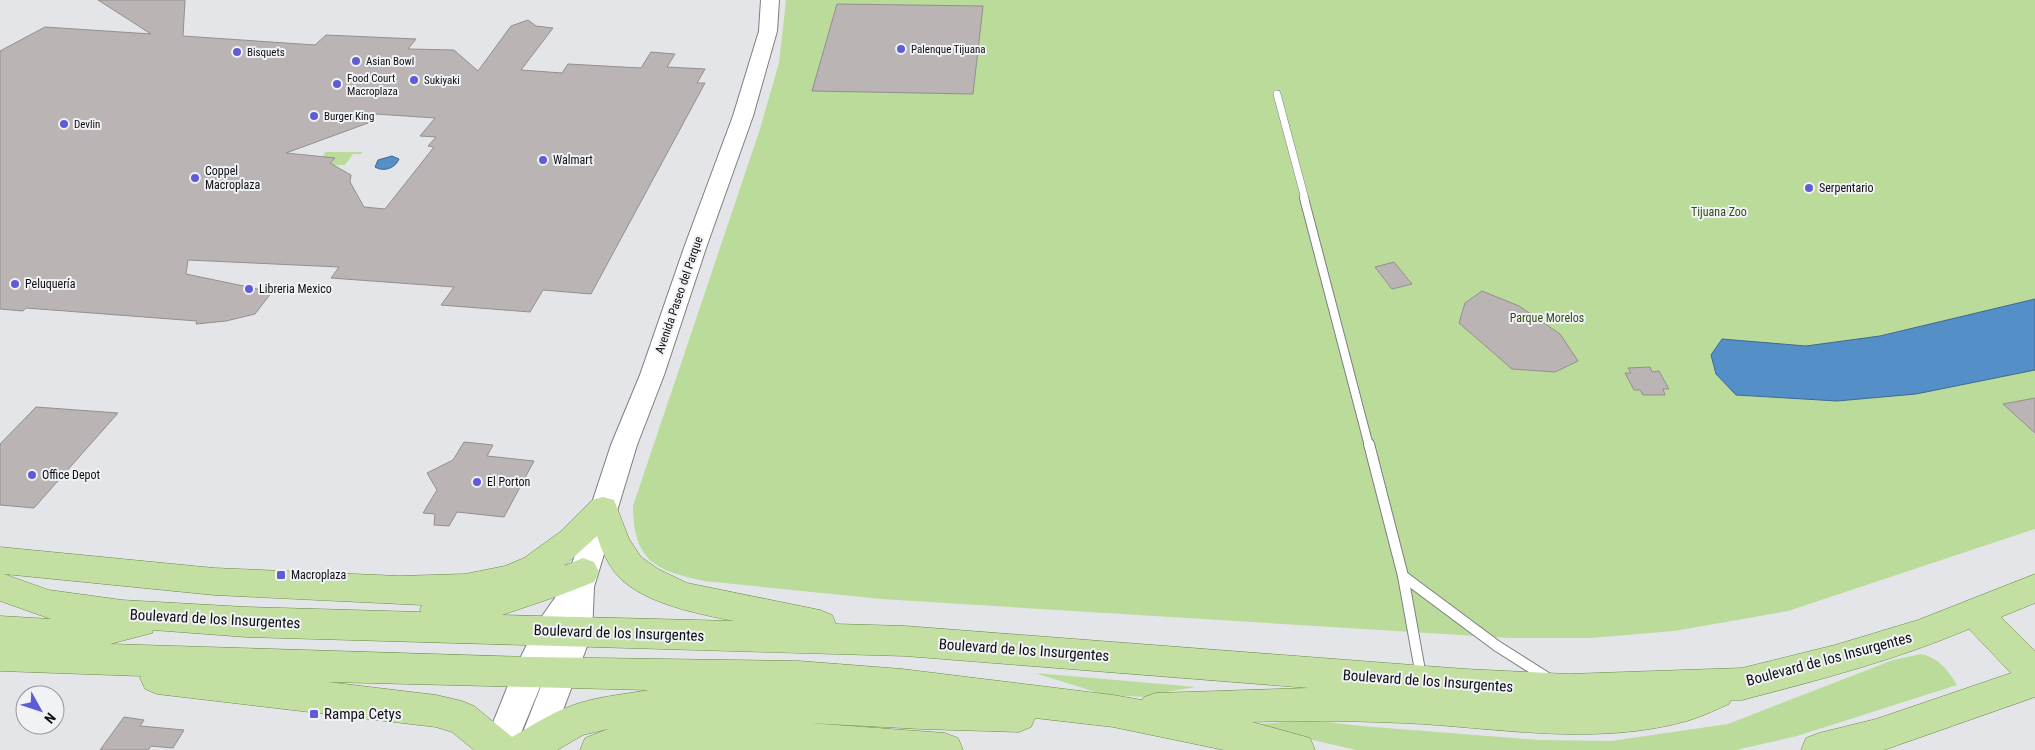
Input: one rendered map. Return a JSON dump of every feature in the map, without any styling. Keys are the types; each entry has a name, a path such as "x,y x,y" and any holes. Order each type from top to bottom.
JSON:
{"main road":[{"name":"Avenida Paseo del Parque","path":"517,748 563,632 624,445 652,375 743,116 768,31 770,0"},
{"path":"2,581 48,562 197,580 358,588 448,590 506,580 550,559 574,541 603,509 615,544 630,567 647,579 682,596 782,618 905,641"},
{"path":"2,581 147,602 441,609 511,600 581,580"},
{"name":"Boulevard de los Insurgentes","path":"2,581 47,604 122,614 246,622 905,641 1422,681 1568,690 1742,684 1835,660 1922,634 2035,588"},
{"path":"1974,612 2035,674"},
{"path":"4,648 35,634 77,634 130,626 166,616"},
{"path":"4,648 328,665 799,677 902,684 1112,711 1283,746"},
{"path":"4,648 138,676 238,686 294,695 436,711 462,718 517,748 581,719 621,710 675,703 771,704 921,713 1033,716 1246,704 1421,708 1583,717 1645,713 1686,704 1742,684"},
{"path":"1819,750 1876,736 2035,681"},
{"path":"1246,704 1237,720 1238,726 1242,731 1283,746"},
{"path":"598,750 626,740 679,733 720,733 945,750"}],"lane":[{"path":"1277,94 1404,576 1422,681"},
{"path":"1404,576 1523,664 1568,690"}],"green space":[{"name":"Parque Morelos","path":"786,0 2035,0 2035,529 1788,611 1674,631 1591,638 1509,638 881,599 704,581 660,567 650,560 637,539 633,506 759,132 779,63"},
{"path":"326,152 362,152 361,154 353,154 345,165 300,165 320,160"},
{"path":"1921,654 1933,658 1942,665 1957,685 1797,736 1736,750 1356,750 1249,725 1310,720 1361,726 1540,740 1611,741 1728,724 1893,660"},
{"path":"1035,673 1196,687 1146,697 1105,695"}],"water":[{"path":"392,156 399,159 392,167 378,169 375,167 378,160"},
{"path":"2035,299 2035,370 1916,394 1837,401 1736,395 1716,374 1711,355 1722,339 1806,346 1880,336"}],"building":[{"path":"98,0 185,0 183,36 315,45 326,35 416,39 408,49 454,50 478,71 511,26 528,20 536,26 553,28 521,70 562,73 568,64 641,68 651,52 675,54 667,67 705,69 697,83 705,83 591,294 543,290 530,312 441,305 454,287 331,278 339,267 188,260 186,274 272,292 255,314 226,321 196,324 197,321 26,308 23,311 0,309 0,51 45,27 151,34","holes":["376,114 435,118 420,136 436,137 428,146 434,147 385,209 364,207 350,182 351,175 330,163 335,158 286,153 368,123"]},
{"name":"Palenque Tijuana","path":"837,4 983,6 973,94 812,91"},
{"path":"1394,262 1412,284 1392,289 1375,267"},
{"path":"1482,291 1519,306 1560,334 1578,361 1555,372 1512,369 1459,323 1465,303"},
{"path":"1650,367 1652,372 1659,371 1669,389 1663,389 1665,395 1643,395 1640,390 1634,390 1625,373 1631,373 1628,368"},
{"path":"2035,398 2035,433 2003,404"},
{"name":"Office Depot","path":"36,407 118,413 34,508 0,505 0,444"},
{"name":"El Porton","path":"464,442 493,445 487,456 534,461 504,517 457,512 449,526 434,525 435,514 423,513 437,490 427,473 453,460"},
{"path":"124,717 144,720 140,726 184,730 173,748 151,746 148,750 100,750"}],"place":[{"name":"Palenque Tijuana","path":"901,49"},
{"name":"Bisquets","path":"237,52"},
{"name":"Asian Bowl","path":"356,61"},
{"name":"Sukiyaki","path":"414,80"},
{"name":"Food Court Macroplaza","path":"337,84"},
{"name":"Burger King","path":"314,116"},
{"name":"Devlin","path":"64,124"},
{"name":"Walmart","path":"543,160"},
{"name":"Coppel Macroplaza","path":"195,178"},
{"name":"Serpentario","path":"1809,188"},
{"name":"Peluquería","path":"15,284"},
{"name":"Libreria Mexico","path":"249,289"},
{"name":"Office Depot","path":"32,475"},
{"name":"El Porton","path":"477,482"},
{"name":"Macroplaza","path":"281,575"},
{"name":"Rampa Cetys","path":"314,714"}],"park label":[{"name":"Tijuana Zoo","path":"1719,212"}]}
